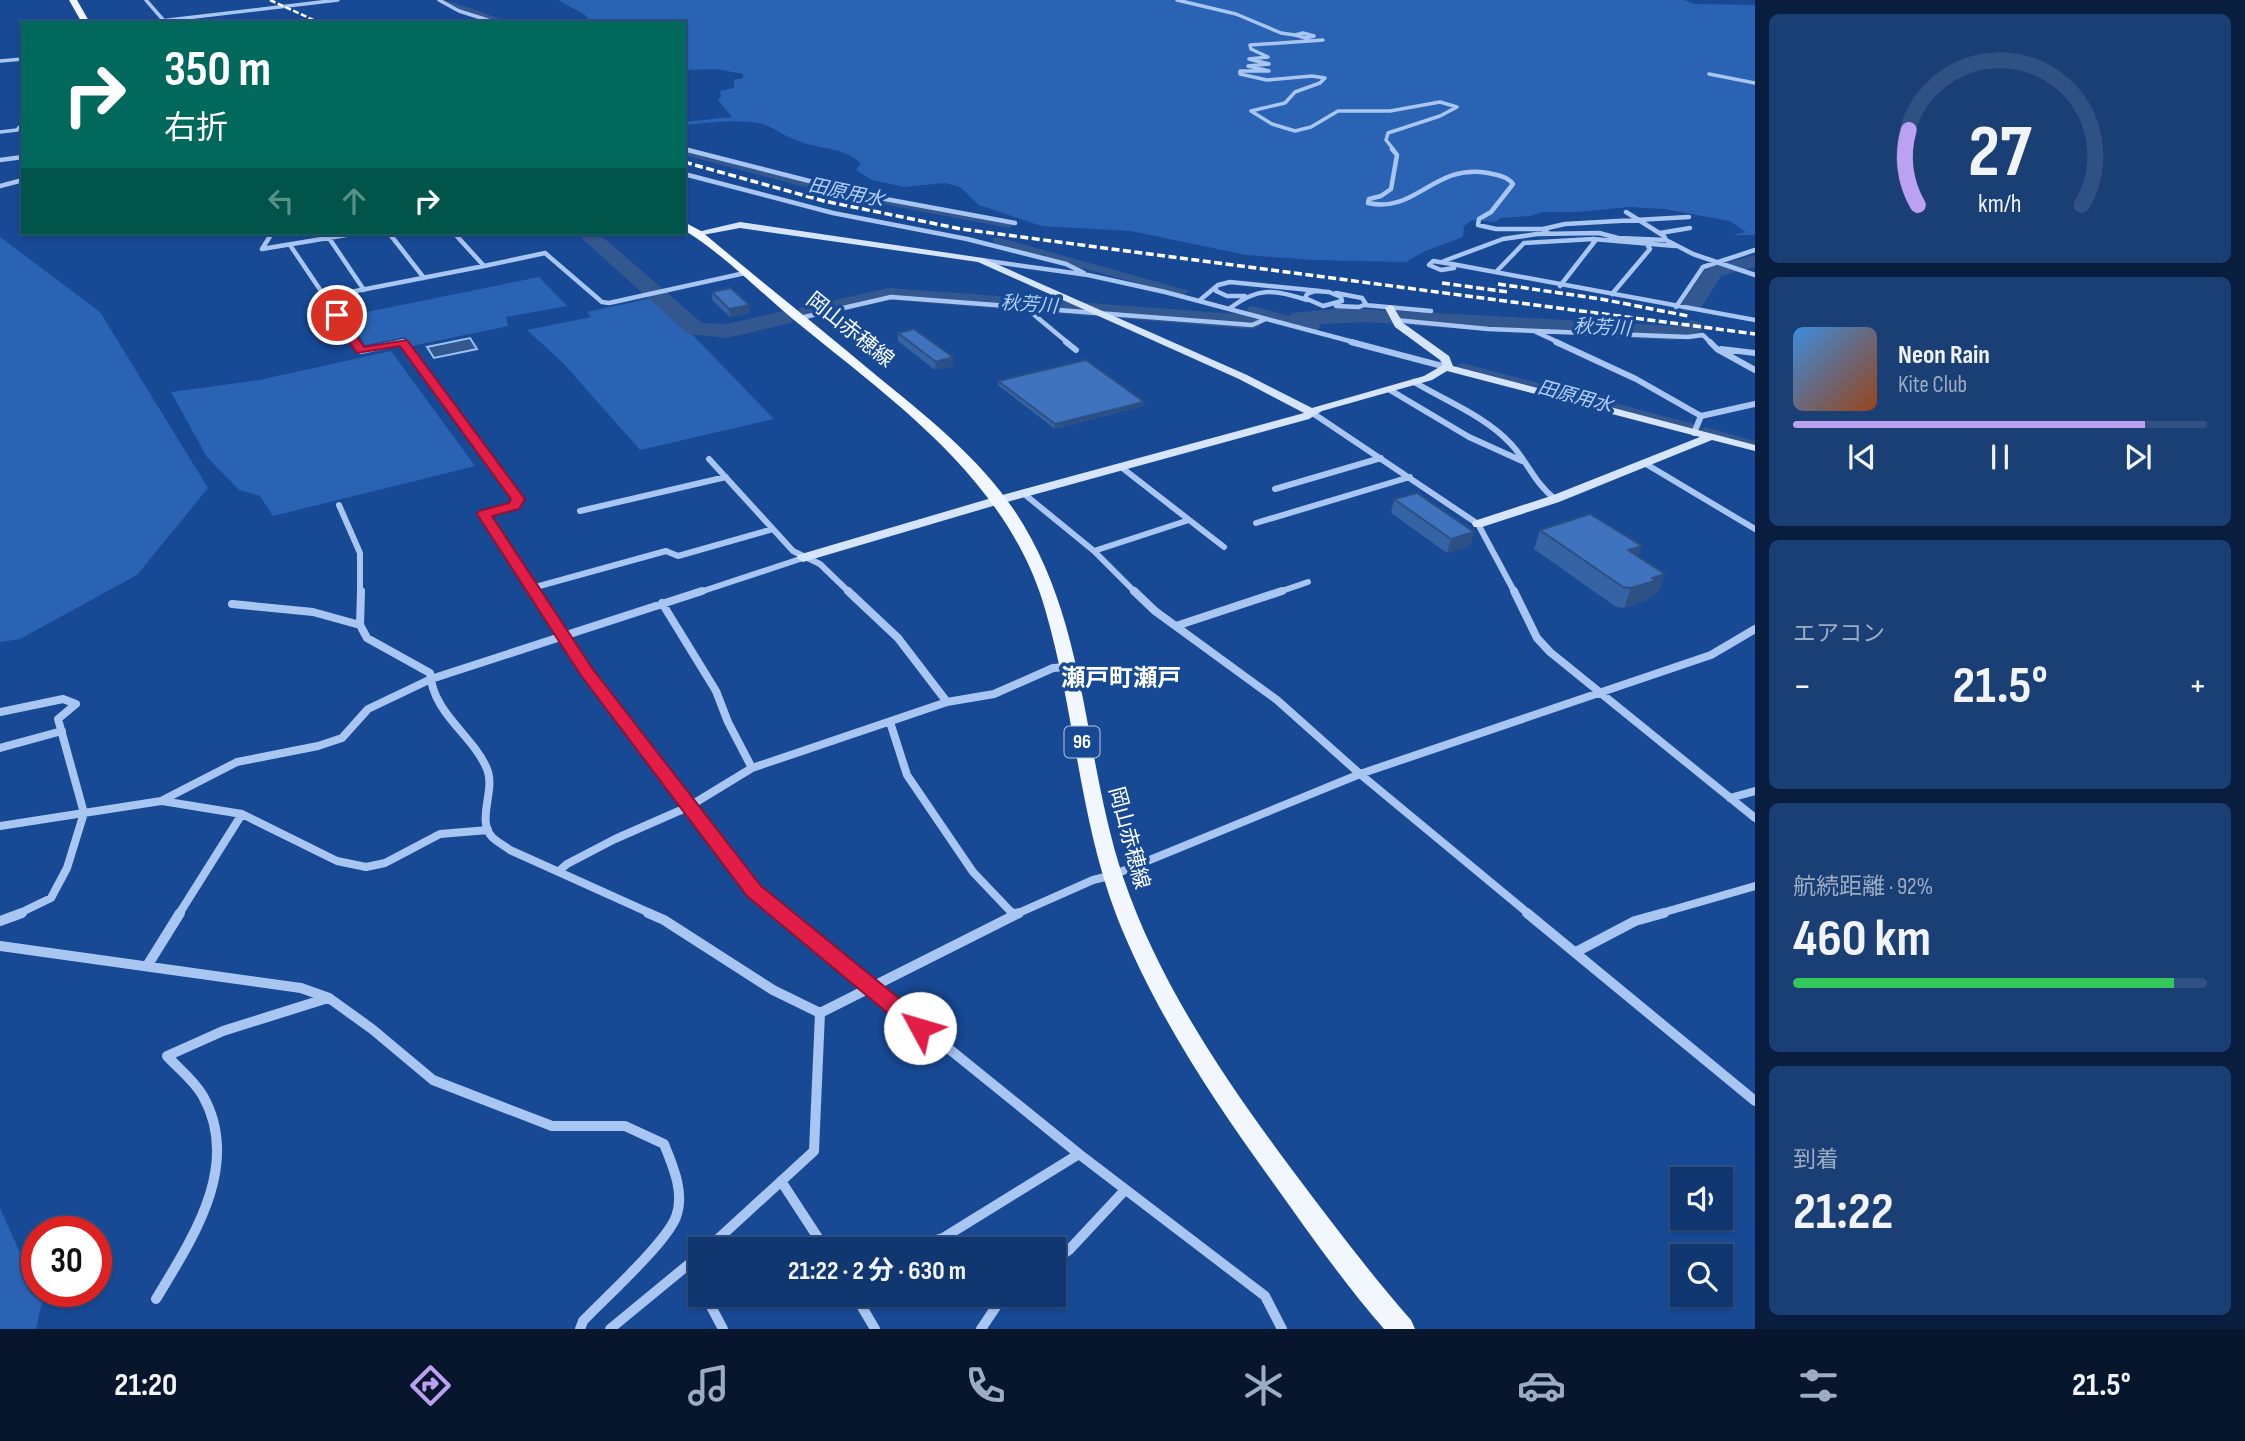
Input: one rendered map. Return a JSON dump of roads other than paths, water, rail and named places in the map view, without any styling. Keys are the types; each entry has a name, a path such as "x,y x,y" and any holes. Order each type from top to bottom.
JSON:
{"main road":[{"path":"73,0 85,21"},
{"name":"岡山赤穂線","path":"691,229 934,429 968,462 999,500 1021,534 1046,584 1059,622 1096,811 1112,875 1148,961 1190,1038 1249,1131 1362,1284 1401,1329"}],"street":[{"path":"146,0 165,21 338,0"},
{"path":"439,0 458,11 490,21"},
{"path":"1177,0 1236,13 1281,33 1303,33 1323,40 1250,45 1251,49 1268,57 1249,59 1269,64 1248,66 1269,71 1240,71 1240,75 1267,79 1312,75 1325,78 1320,83 1295,92 1286,103 1252,109 1251,111 1280,128 1297,130 1312,127 1330,113 1340,111 1398,110 1434,100 1455,104 1457,107 1454,110 1388,133 1386,140 1397,155 1391,189 1381,196 1369,199 1368,203 1385,206 1401,203 1453,173 1497,176 1512,181 1513,184 1491,212 1479,219 1478,225 1489,229 1543,229 1565,224 1689,217"},
{"path":"0,61 21,59"},
{"path":"1709,74 1755,83"},
{"path":"0,132 17,130 21,125"},
{"path":"686,150 876,198 1015,223"},
{"path":"0,160 21,157"},
{"path":"686,175 833,213 967,239 1066,264 1088,275"},
{"path":"0,186 21,181"},
{"path":"1626,212 1676,246 1755,275"},
{"path":"691,229 740,225 1088,275 1199,300 1755,449"},
{"path":"1660,233 1690,228"},
{"path":"1543,229 1548,233"},
{"path":"1666,240 1626,239 1599,233 1548,233 1503,239 1444,261 1433,261 1429,265 1441,270 1452,267 1496,272 1560,286 1755,320"},
{"path":"271,235 262,249 346,235"},
{"path":"391,235 424,278"},
{"path":"456,235 484,266"},
{"path":"329,238 364,290"},
{"path":"1496,272 1524,243 1593,239 1648,246 1676,246"},
{"path":"1560,286 1595,241 1593,239"},
{"path":"290,245 361,351 403,342 518,499 514,506 484,514 585,670 754,891 1079,1154 1265,1296 1282,1329"},
{"path":"1612,294 1650,249 1648,246"},
{"path":"1676,307 1703,267 1755,250"},
{"path":"325,297 545,253 602,302 745,273"},
{"path":"980,260 1252,381 1311,412 1478,524 1537,638 1550,652 1755,818"},
{"path":"1444,261 1452,267"},
{"path":"1199,300 1216,286 1242,282 1362,298 1366,302 1365,305"},
{"path":"1216,286 1216,291 1222,295 1272,293 1307,300 1320,306 1365,305 1392,314 1532,330 1688,337 1703,335 1717,349 1755,370"},
{"path":"1307,300 1307,294 1320,291"},
{"path":"1332,293 1340,297 1342,302 1332,306"},
{"path":"1230,309 1245,296"},
{"path":"800,318 891,298 1252,325 1266,319"},
{"path":"1026,308 1076,350"},
{"path":"1392,314 1431,311"},
{"path":"161,801 237,762 318,746 341,738 350,733 368,709 431,679 803,558 1023,493 1293,420 1311,412 1414,382 1440,372 1448,365 1445,358 1392,314"},
{"path":"1532,330 1636,379 1701,416 1755,404"},
{"path":"1717,349 1755,353"},
{"path":"1414,382 1499,434 1511,445 1545,493 1555,499"},
{"path":"1390,390 1469,437 1522,461"},
{"path":"1694,433 1701,416"},
{"path":"1478,524 1555,499 1710,437"},
{"path":"1275,489 1381,458"},
{"path":"709,459 803,558 820,564 898,638 947,702"},
{"path":"1646,464 1755,528"},
{"path":"1121,467 1224,547"},
{"path":"580,511 726,477"},
{"path":"1256,523 1410,477"},
{"path":"1023,493 1094,551 1155,611 1277,700 1360,774 1755,1101"},
{"path":"339,505 360,553 360,625 372,643 430,673 431,686 442,707 487,768 490,781 486,817 492,837 510,850 664,920 773,990 820,1013"},
{"path":"1094,551 1189,520"},
{"path":"532,588 666,551 678,556 773,529"},
{"path":"1175,626 1308,582"},
{"path":"662,603 716,691 728,722 752,768"},
{"path":"232,604 312,612 347,619 360,625"},
{"path":"820,1013 1014,915 1093,880 1112,875 1360,774 1712,655 1755,629"},
{"path":"559,872 567,864 615,839 688,807 752,768 947,702 994,694 1053,668 1068,667"},
{"path":"0,712 63,699 76,704 58,719 84,813 67,868 51,898 32,909 0,921"},
{"path":"890,722 907,775 973,872 1014,915"},
{"path":"0,748 62,731"},
{"path":"1730,798 1755,791"},
{"path":"0,826 161,801 216,807 242,814 309,848 352,865 367,867 384,862 438,835 488,830"},
{"path":"147,966 242,814"},
{"path":"1576,952 1635,921 1755,886"},
{"path":"0,946 302,988 329,998 372,1029 433,1080 552,1126 625,1126 664,1144 678,1180 676,1216 655,1245 583,1321 580,1329"},
{"path":"156,1299 197,1233 220,1160 216,1124 203,1095 167,1056 223,1031 329,998"},
{"path":"720,1237 814,1151 820,1013"},
{"path":"945,1237 1079,1154"},
{"path":"781,1181 818,1237"},
{"path":"1066,1252 1125,1190"},
{"path":"610,1329 688,1266"},
{"path":"711,1307 723,1329"},
{"path":"862,1307 875,1329"},
{"path":"981,1329 996,1307"}],"waterway":[{"name":"田原用水","path":"445,0 471,13 498,21"},
{"name":"田原用水","path":"686,153 835,192 1009,225"},
{"name":"秋芳川","path":"589,235 616,256 696,329 727,331 783,318"},
{"name":"田原用水","path":"997,240 1051,257 1183,291"},
{"name":"秋芳川","path":"1691,306 1713,272 1755,261"},
{"name":"秋芳川","path":"809,312 890,294 1251,322"},
{"name":"田原用水","path":"1252,310 1315,327"},
{"name":"秋芳川","path":"1299,318 1367,315 1504,326 1676,333 1691,331 1692,327"},
{"name":"田原用水","path":"1462,367 1689,427"},
{"name":"田原用水","path":"1705,431 1755,445"}],"railway":[{"path":"270,0 316,21"},
{"path":"686,163 824,201 961,229 1755,334"},
{"path":"1442,283 1508,292"},
{"path":"1498,284 1601,299 1688,316"}],"district":[{"name":"瀬戸町瀬戸","path":"1121,678"}]}
